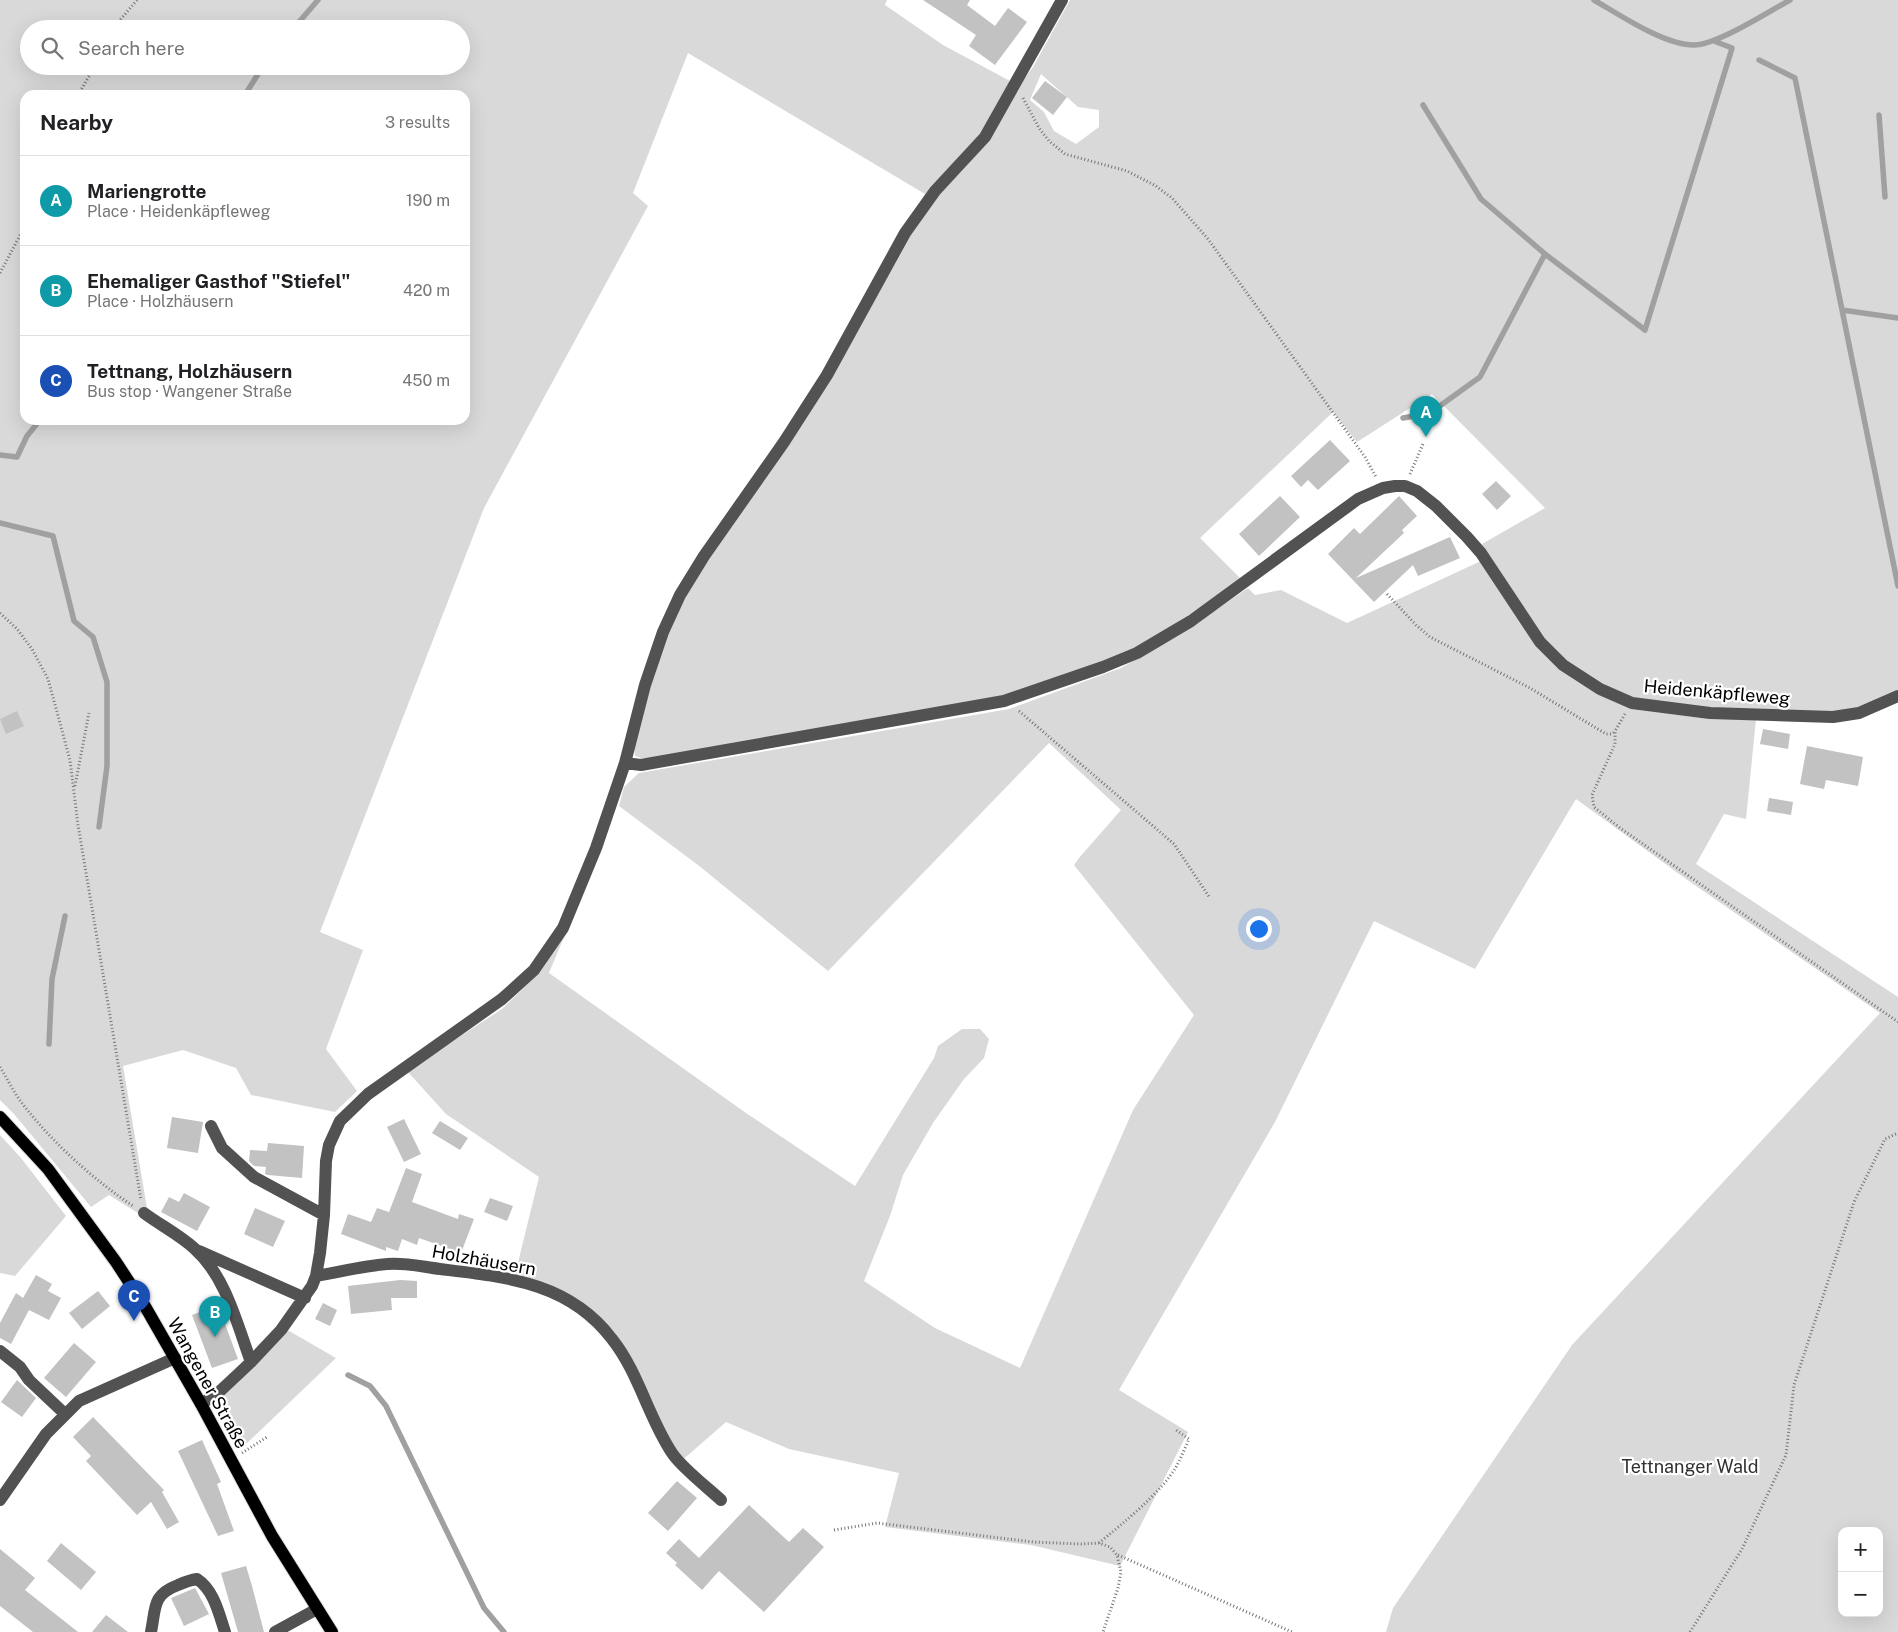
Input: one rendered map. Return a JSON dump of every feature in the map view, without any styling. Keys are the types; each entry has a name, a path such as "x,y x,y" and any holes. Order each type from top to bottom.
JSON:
{"main road":[{"name":"Wangener Straße","path":"0,1117 48,1169 116,1262 146,1308 201,1404 272,1536 332,1632"}],"street":[{"path":"201,1404 218,1393 281,1330 305,1298 316,1276 324,1215 325,1170 329,1145 340,1121 368,1094 502,999 534,970 563,928 577,898 596,848 625,762 645,685 663,632 680,595 704,556 784,442 827,374 905,233 935,191 985,137 1062,0"},
{"path":"625,762 642,765 1004,700 1103,667 1137,653 1191,621 1358,499 1383,488 1406,486"},
{"name":"Heidenkäpfleweg","path":"1406,486 1417,491 1436,506 1467,537 1481,554 1540,642 1563,665 1583,680 1608,693 1632,703 1682,710 1710,713 1832,717 1859,713 1898,696"},
{"path":"211,1126 222,1148 254,1177 324,1215"},
{"path":"144,1213 194,1248 305,1298"},
{"path":"194,1248 210,1266 227,1297 251,1362"},
{"name":"Holzhäusern","path":"316,1276 389,1263 463,1272 533,1284 569,1299 595,1318 614,1340 631,1370 663,1439 673,1455 721,1500"},
{"path":"0,1351 20,1367 29,1380 65,1414"},
{"path":"0,1500 46,1434 79,1401 175,1358"},
{"path":"151,1632 160,1594 190,1580 197,1579 206,1587 210,1594 224,1632"},
{"path":"275,1632 317,1609"}],"path":[{"path":"123,20 138,0"},
{"path":"81,90 90,75"},
{"path":"1013,87 1020,91 1038,128 1048,141 1065,154 1127,172 1146,180 1172,198 1208,239 1365,456 1383,488"},
{"path":"0,273 20,235"},
{"path":"1406,486 1423,444"},
{"path":"1387,594 1430,637 1530,688 1606,734 1612,734 1615,731 1615,744 1592,795 1594,807 1898,1022"},
{"path":"0,613 17,629 32,649 48,679 70,760 78,825 144,1213"},
{"path":"1004,700 1029,719 1174,844 1210,898"},
{"path":"74,789 89,713"},
{"path":"0,1067 24,1106 48,1132 112,1192 144,1213"},
{"path":"1690,1632 1742,1549 1786,1455 1794,1385 1854,1202 1886,1139 1898,1133"},
{"path":"1099,1543 1157,1491 1175,1468 1189,1439 1176,1430"},
{"path":"231,1460 267,1437"},
{"path":"834,1530 877,1523 1033,1542 1099,1543 1110,1547 1118,1555 1292,1632"},
{"path":"1103,1632 1118,1588 1121,1572 1118,1555"}],"green space":[{"path":"0,0 887,0 885,5 943,45 1010,81 991,120 971,147 925,194 688,53 633,193 648,206 484,508 320,932 363,950 326,1049 357,1091 335,1112 251,1095 236,1068 183,1050 123,1066 149,1220 109,1195 91,1207 14,1114 0,1100"},
{"name":"Tettnanger Wald","path":"1070,0 1898,0 1898,692 1855,716 1756,719 1746,819 1724,814 1696,864 1898,997 1898,1632 1386,1632 1393,1608 1572,1345 1880,1013 1686,879 1576,799 1475,969 1374,921 1275,1122 1119,1390 1188,1432 1120,1566 1031,1545 885,1527 899,1473 789,1449 726,1422 679,1463 611,1340 569,1302 513,1283 539,1177 446,1114 407,1071 502,1009 541,971 564,937 549,973 746,1113 855,1186 934,1058 938,1046 962,1029 980,1029 989,1039 984,1058 964,1079 933,1123 903,1175 890,1216 864,1281 935,1328 1020,1368 1133,1110 1194,1015 1074,865 1121,810 1049,743 828,971 698,865 619,806 624,787 639,773 1009,709 1121,668 1182,633 1248,588 1255,595 1281,590 1347,623 1489,557 1482,544 1545,508 1432,394 1357,442 1333,412 1200,538 1241,579 1219,596 1136,648 1059,679 1001,697 652,758 635,756 634,747 645,698 676,610 911,228 940,192 962,171 991,137 1017,88 1033,67","holes":["1041,74 1078,107 1099,110 1099,127 1076,144 1054,131 1044,112 1030,100"]},
{"path":"0,1135 21,1158 66,1216 15,1276 0,1273"},
{"path":"284,1328 336,1358 242,1448 209,1392"}],"building":[{"path":"923,0 970,0 967,5 995,26 1008,8 1027,22 995,65 969,46 976,35"},
{"path":"1045,81 1067,97 1053,115 1032,98"},
{"path":"1330,440 1350,461 1318,490 1308,480 1301,487 1291,476"},
{"path":"1496,481 1511,496 1497,510 1482,494"},
{"path":"1280,496 1300,517 1259,556 1239,534"},
{"path":"1399,496 1417,516 1402,530 1404,533 1356,578 1450,537 1460,558 1418,576 1413,565 1374,602 1328,554 1354,528 1360,534"},
{"path":"17,711 24,726 6,734 0,719"},
{"path":"1763,729 1790,734 1788,749 1760,744"},
{"path":"1807,746 1863,757 1858,786 1826,780 1824,789 1800,784"},
{"path":"1769,798 1793,802 1791,815 1767,811"},
{"path":"172,1117 203,1122 198,1153 167,1148"},
{"path":"404,1119 421,1154 404,1162 387,1127"},
{"path":"440,1121 468,1138 460,1150 432,1133"},
{"path":"268,1143 304,1146 302,1178 268,1175 265,1174 266,1167 254,1166 249,1161 250,1150 267,1151"},
{"path":"406,1168 422,1174 412,1202 458,1219 459,1214 474,1219 461,1253 419,1238 417,1245 402,1239 398,1251 386,1247 386,1251 341,1234 348,1214 371,1222 377,1208 389,1212"},
{"path":"184,1193 210,1207 197,1231 161,1212 169,1197 179,1202"},
{"path":"490,1198 513,1206 507,1221 484,1212"},
{"path":"255,1208 285,1221 273,1247 244,1234"},
{"path":"36,1275 52,1284 48,1291 61,1298 49,1320 29,1310 11,1344 0,1338 0,1323 16,1293 23,1298"},
{"path":"400,1280 417,1281 417,1298 391,1298 392,1310 351,1314 348,1286"},
{"path":"98,1291 110,1306 82,1329 69,1313"},
{"path":"323,1303 337,1310 330,1326 315,1319"},
{"path":"218,1305 238,1359 212,1368 192,1315"},
{"path":"74,1343 96,1362 66,1397 44,1378"},
{"path":"17,1380 36,1398 22,1417 1,1402"},
{"path":"93,1417 164,1490 162,1492 179,1522 167,1529 151,1502 137,1515 86,1461 91,1456 73,1437"},
{"path":"202,1440 221,1482 217,1484 234,1531 218,1536 178,1451"},
{"path":"677,1481 697,1498 668,1531 648,1513"},
{"path":"749,1505 789,1542 803,1528 824,1547 764,1612 719,1571 702,1590 675,1565 677,1563 666,1553 679,1539 699,1558"},
{"path":"61,1543 96,1572 81,1590 47,1561"},
{"path":"0,1549 35,1578 25,1590 78,1632 33,1632 0,1606"},
{"path":"246,1566 264,1632 238,1632 221,1573"},
{"path":"195,1588 209,1614 184,1626 171,1598"},
{"path":"106,1615 128,1632 92,1632"}],"waterway":[{"path":"301,20 318,0"},
{"path":"1594,0 1656,35 1682,44 1694,45 1704,44 1729,34 1790,0"},
{"path":"1423,105 1481,199 1545,254 1645,330 1732,48 1714,41"},
{"path":"1759,60 1795,78 1898,586"},
{"path":"248,90 257,75"},
{"path":"1879,115 1885,197"},
{"path":"1403,418 1430,413 1480,377 1545,254"},
{"path":"1842,310 1898,318"},
{"path":"0,455 17,457 27,436 36,425"},
{"path":"0,523 53,536 74,621 93,637 107,682 107,766 99,827"},
{"path":"49,1044 52,979 65,916"},
{"path":"348,1375 370,1386 386,1406 484,1608 504,1632"}],"place":[{"name":"Mariengrotte","path":"1426,437"},
{"name":"Tettnang, Holzhäusern","path":"134,1321"},
{"name":"Ehemaliger Gasthof \"Stiefel\"","path":"215,1337"}]}
